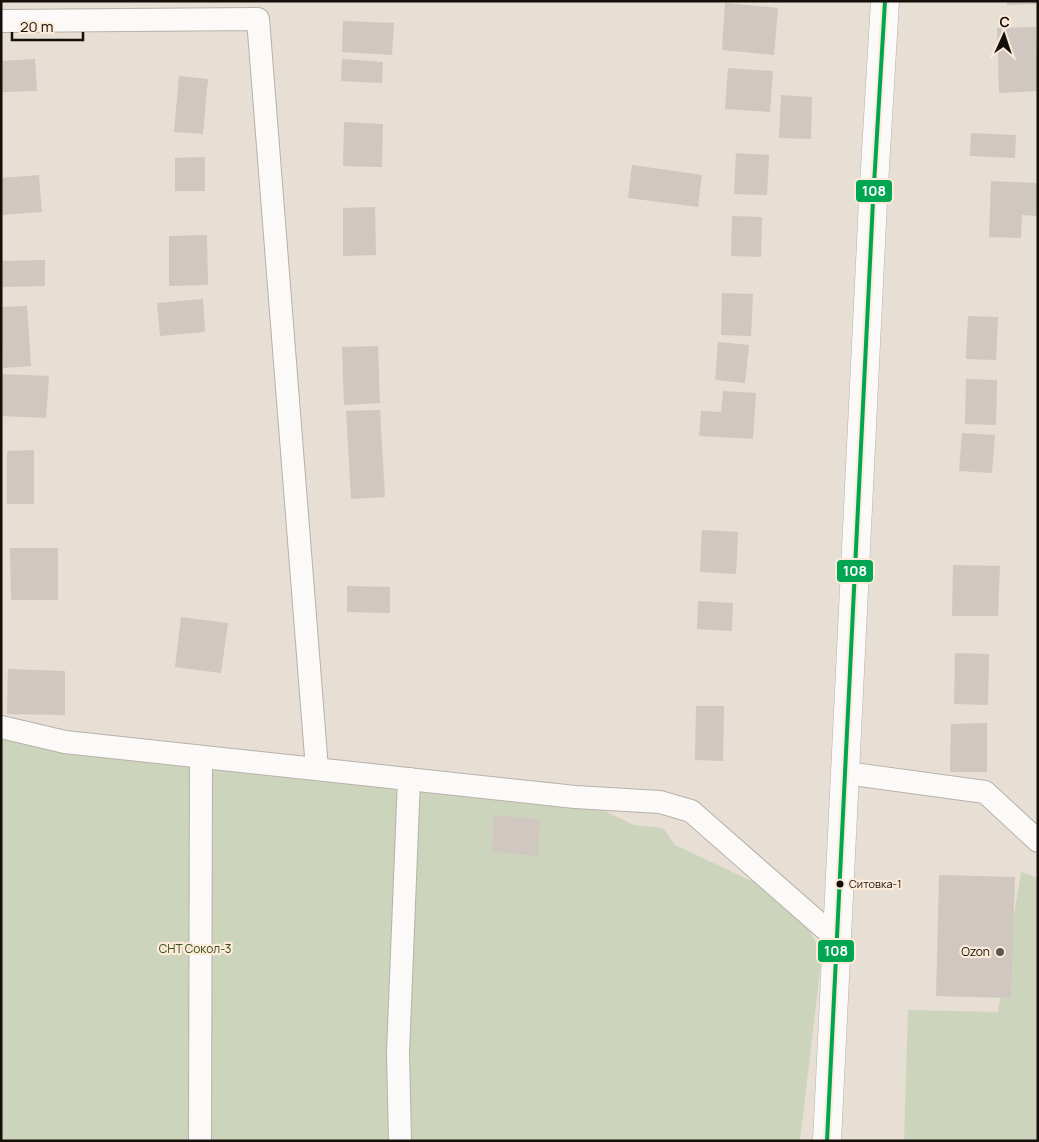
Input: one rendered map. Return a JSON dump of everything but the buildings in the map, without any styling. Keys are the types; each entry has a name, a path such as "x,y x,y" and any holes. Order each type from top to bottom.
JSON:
{"main road":[{"path":"827,1141 872,220 885,1"}],"street":[{"path":"1,22 258,10 318,769"},
{"path":"1,727 65,742 575,797 660,802 691,811 838,940"},
{"path":"200,1141 201,757"},
{"path":"846,773 985,792 1038,841"},
{"path":"400,1141 398,1053 409,779"}],"green space":[{"name":"СНТ Сокол-3","path":"1,722 168,749 575,797 634,825 663,828 675,845 792,900 822,953 800,1141 1,1141"},
{"path":"1021,872 1038,878 1038,1141 904,1141 908,1010 998,1012"}],"transit line":[{"name":"108","path":"827,1141 873,201 885,1"}],"place":[{"name":"Ситовка-1","path":"840,884"},
{"name":"Ozon","path":"1000,952"}]}
